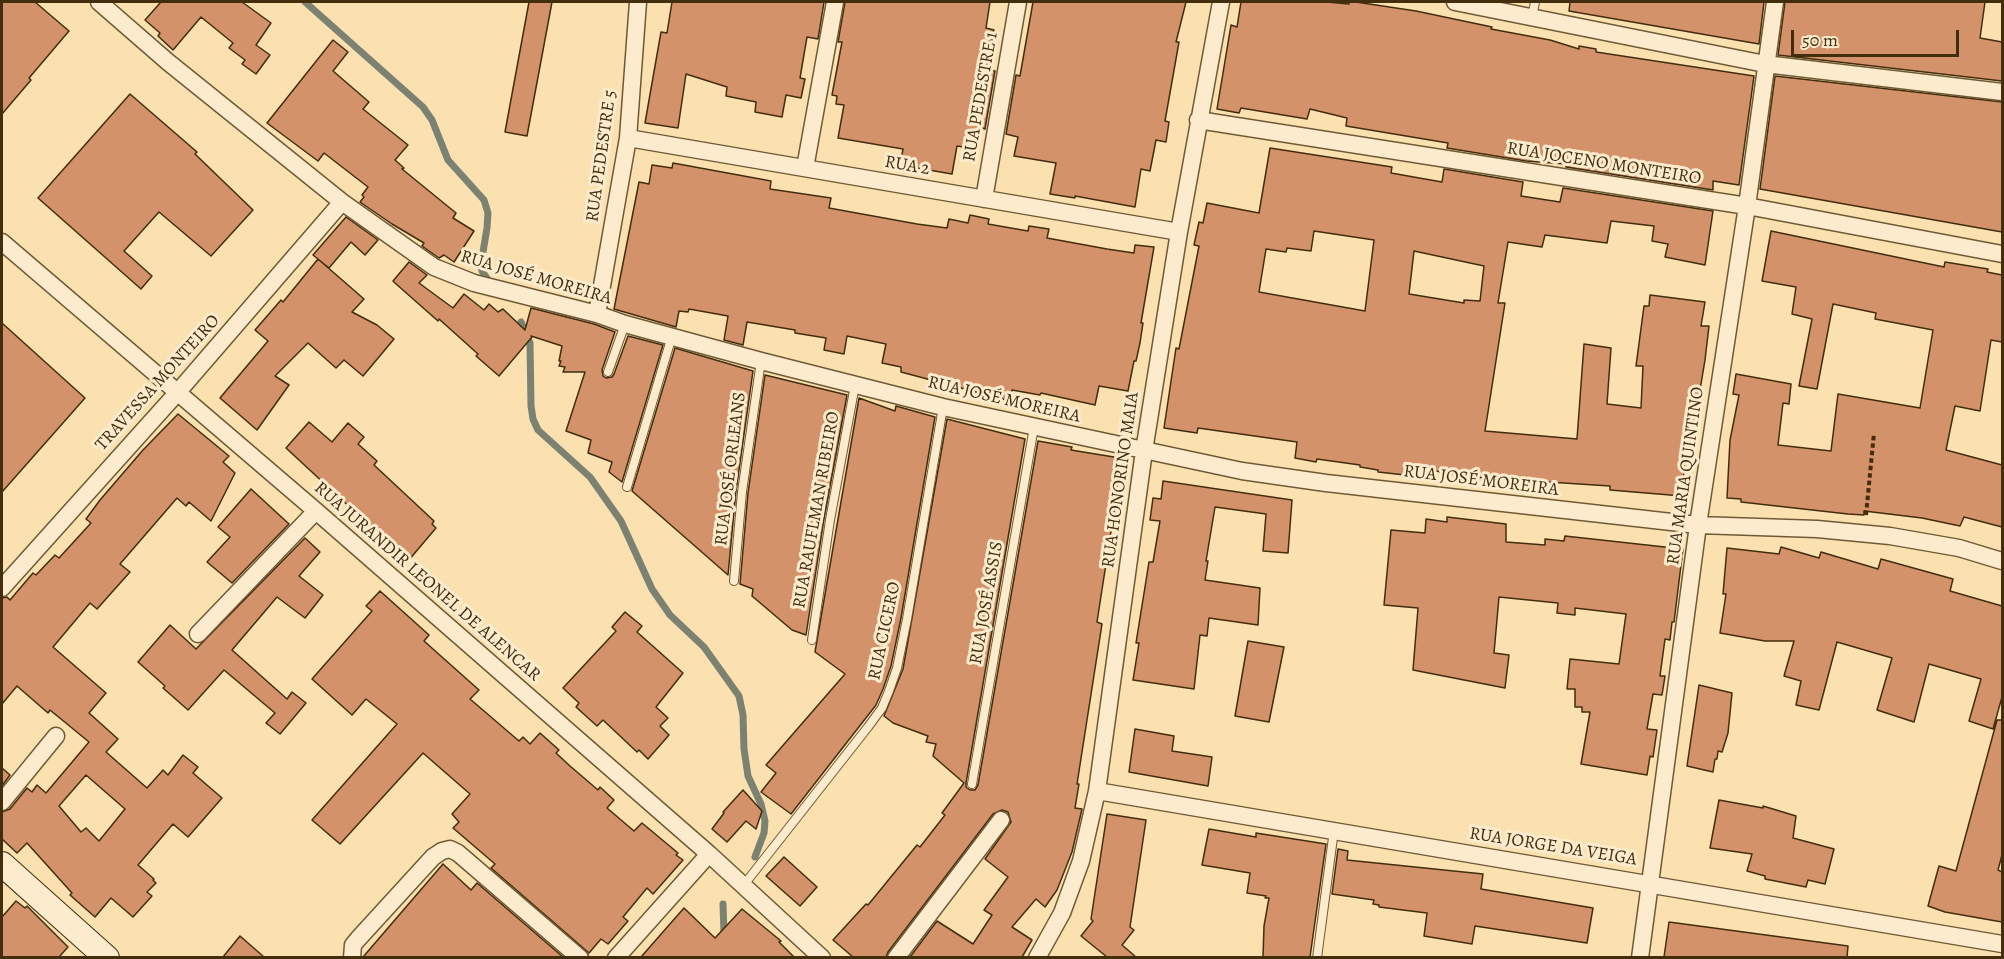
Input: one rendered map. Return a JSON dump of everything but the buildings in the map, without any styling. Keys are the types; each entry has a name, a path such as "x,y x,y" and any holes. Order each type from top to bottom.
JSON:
{"street":[{"name":"RUA JOSÉ MOREIRA","path":"99,2 168,62 342,202 434,267 474,283 761,361 943,407 1242,471 1326,483 1698,525 1817,529 1864,534 1959,548 2002,561"},
{"name":"RUA PEDESTRE 5","path":"597,315 628,138 638,2"},
{"path":"806,168 835,2"},
{"name":"RUA PEDESTRE 1","path":"984,199 1018,2"},
{"name":"RUA HONORINO MAIA","path":"1037,957 1062,913 1081,861 1097,791 1144,451 1198,120 1221,2"},
{"path":"1455,2 1534,9 1765,64 2002,92"},
{"name":"RUA MARIA QUINTINO","path":"1640,957 1698,525 1747,206 1775,2"},
{"name":"RUA JOCENO MONTEIRO","path":"1198,120 1747,206 2002,254"},
{"name":"RUA 2","path":"628,138 1179,232"},
{"name":"TRAVESSA MONTEIRO","path":"2,588 177,393 342,202"},
{"name":"RUA JURANDIR LEONEL DE ALENCAR","path":"2,242 316,511 709,854 822,957"},
{"path":"198,634 316,511"},
{"path":"2,802 56,736"},
{"name":"RUA JORGE DA VEIGA","path":"1097,791 2002,944"},
{"path":"896,957 1001,820"},
{"path":"353,951 433,857 450,849 458,853 580,957"},
{"path":"616,957 709,854"},
{"path":"2,864 107,957"}],"lane":[{"path":"608,372 625,324"},
{"path":"627,487 672,336"},
{"name":"RUA JOSÉ ORLEANS","path":"734,581 742,492 761,361"},
{"name":"RUA RAUFLMAN RIBEIRO","path":"812,640 830,520 855,385"},
{"name":"RUA CICERO","path":"743,886 868,727 882,708 890,691 907,619 943,407"},
{"name":"RUA JOSÉ ASSIS","path":"972,784 1034,427"},
{"path":"1317,957 1334,830"}],"path":[{"path":"1864,534 1874,433"}],"waterway":[{"path":"305,2 423,107 432,120 448,160 484,200 488,213 481,264 482,271 490,283"},
{"path":"521,322 530,343 531,406 538,430 590,477 621,521 652,589 670,615 704,647 739,696 743,715 748,776 761,804 765,821 764,833 755,857"},
{"path":"723,904 724,934"}]}
